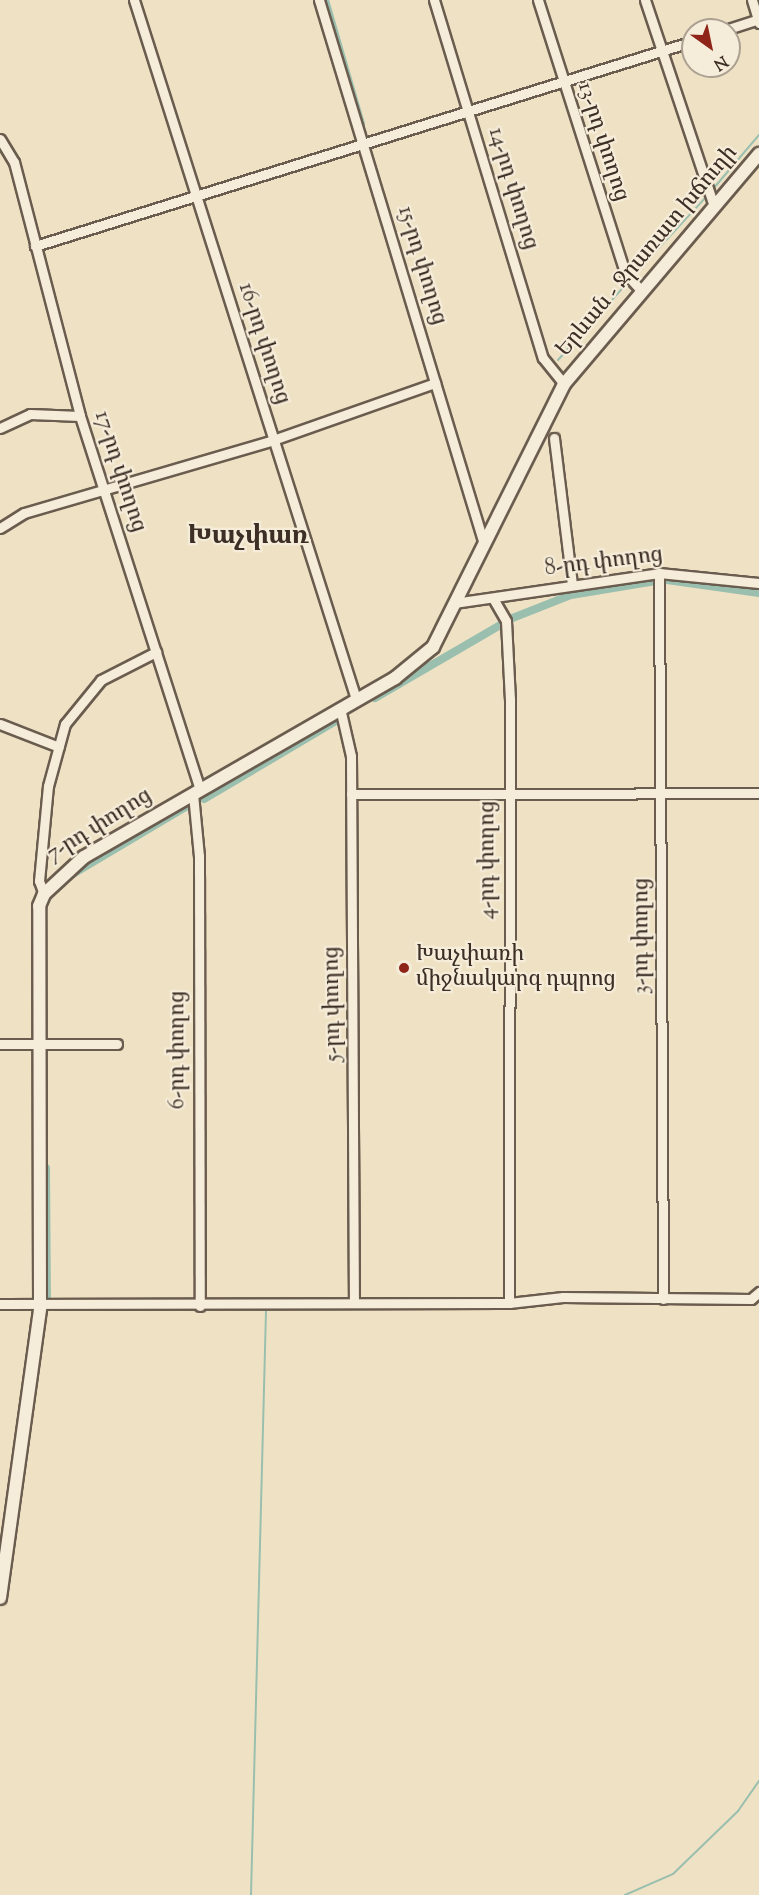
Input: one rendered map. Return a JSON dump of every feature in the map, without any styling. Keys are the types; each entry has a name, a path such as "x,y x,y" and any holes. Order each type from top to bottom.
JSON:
{"main road":[{"name":"Երևան - Ջրառատ խճուղի","path":"454,603 564,384 640,289 759,154"},
{"name":"7-րդ փողոց","path":"40,1308 39,906 44,894 84,857 356,699 426,654 454,603"},
{"path":"0,1598 40,1308"}],"street":[{"name":"16-րդ փողոց","path":"134,0 356,699"},
{"name":"15-րդ փողոց","path":"319,0 484,544"},
{"name":"14-րդ փողոց","path":"434,0 543,358 564,384"},
{"name":"13-րդ փողոց","path":"538,0 562,83 625,273 640,289"},
{"path":"645,0 706,191 713,204"},
{"path":"741,26 758,21 752,0"},
{"path":"35,246 681,45"},
{"name":"17-րդ փողոց","path":"0,139 15,162 80,416 106,489 197,792"},
{"path":"0,528 24,513 273,440 435,383"},
{"path":"0,428 30,414 80,416"},
{"path":"554,438 572,585"},
{"name":"8-րդ փողոց","path":"454,603 494,600 572,585 659,573 759,583"},
{"name":"3-րդ փողոց","path":"659,573 663,794 663,1299"},
{"name":"4-րդ փողոց","path":"494,600 506,621 508,645 509,1303"},
{"path":"44,894 39,881 48,786 65,724 88,690 156,652"},
{"name":"5-րդ փողոց","path":"340,708 351,756 354,1302"},
{"path":"0,724 59,747"},
{"name":"6-րդ փողոց","path":"197,792 200,1306"},
{"path":"351,794 759,793"},
{"path":"0,1044 117,1044"},
{"path":"0,1304 40,1308 354,1302 509,1303 563,1297 751,1299 759,1292"}],"waterway":[{"path":"325,0 361,124"},
{"path":"713,189 759,135"},
{"path":"631,278 707,196"},
{"path":"558,360 628,282"},
{"path":"667,580 759,593"},
{"path":"510,619 571,595 656,581"},
{"path":"375,698 502,624"},
{"path":"204,799 334,722"},
{"path":"71,875 189,805"},
{"path":"46,1168 47,1302"},
{"path":"251,1895 266,1311"},
{"path":"625,1895 673,1874 738,1811 759,1781"}],"place":[{"name":"Խաչփառի միջնակարգ դպրոց","path":"404,968"}],"district":[{"name":"Խաչփառ","path":"248,537"}]}
